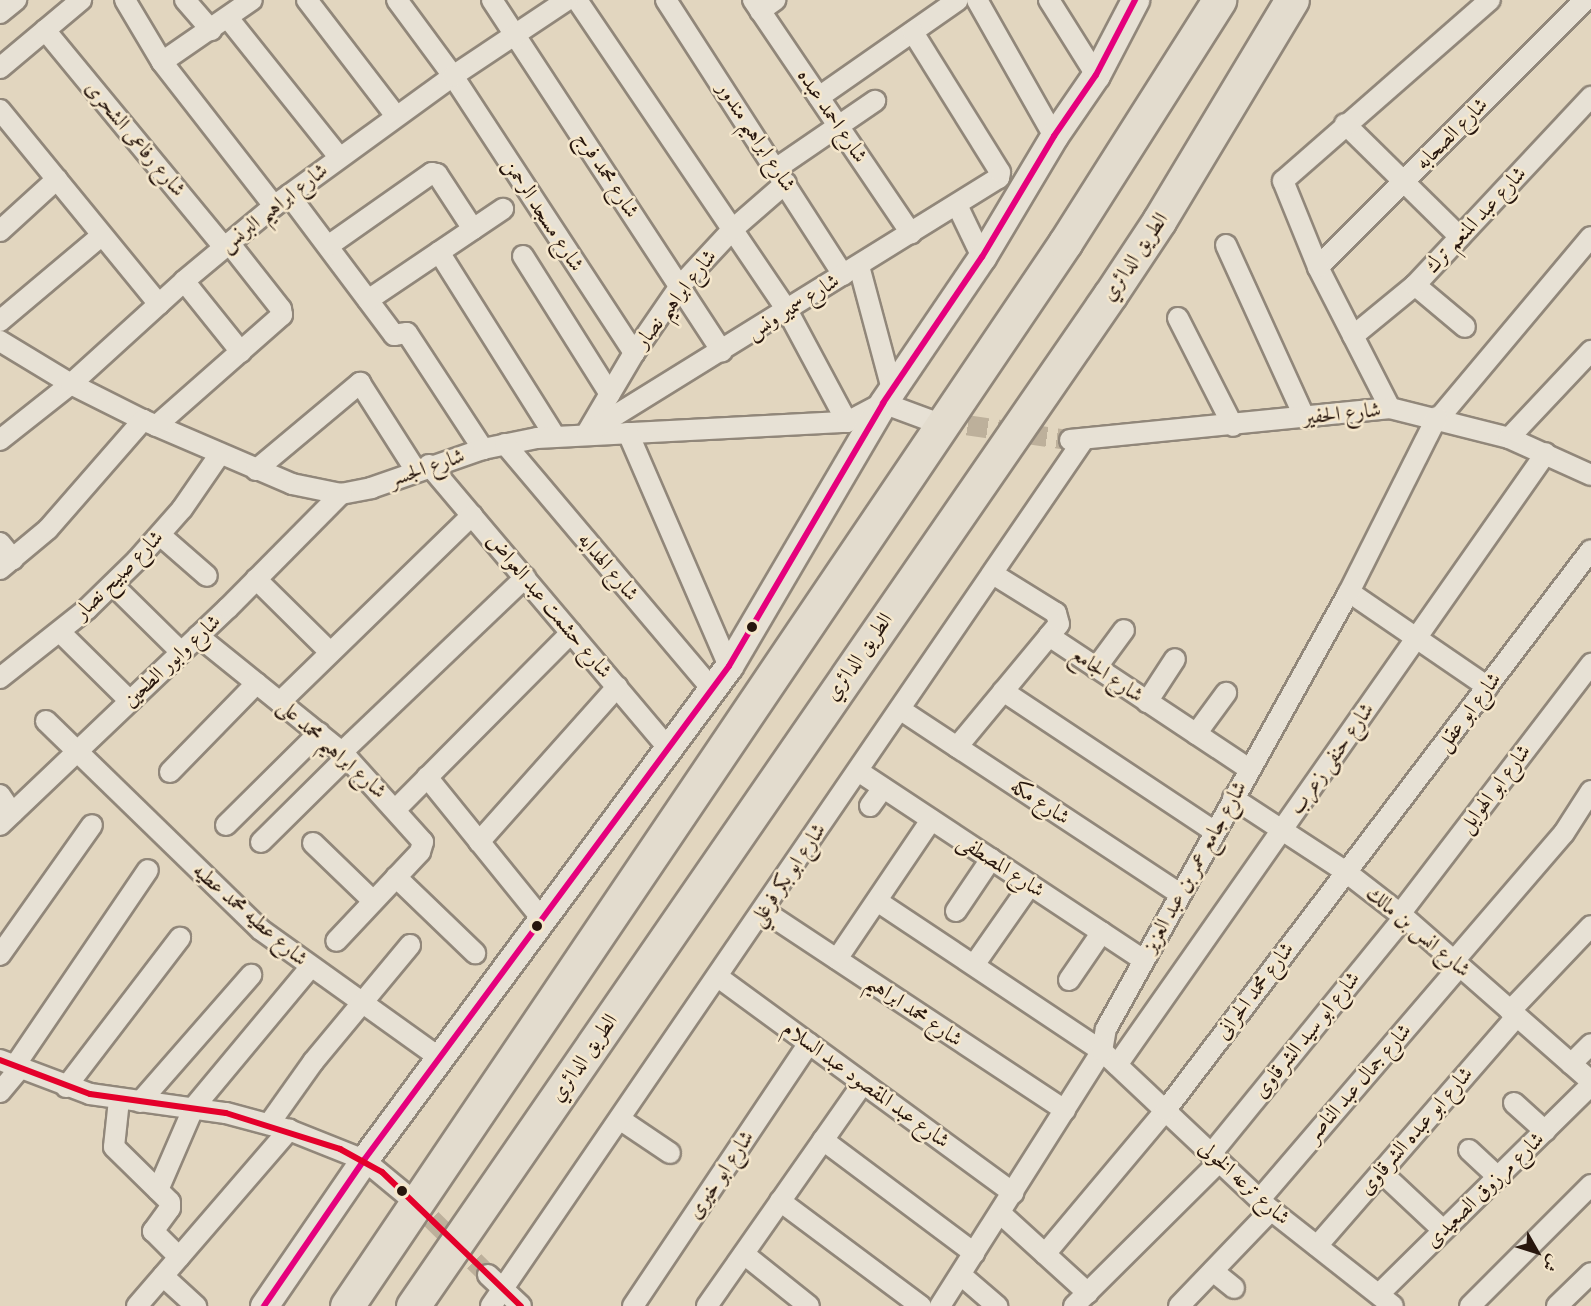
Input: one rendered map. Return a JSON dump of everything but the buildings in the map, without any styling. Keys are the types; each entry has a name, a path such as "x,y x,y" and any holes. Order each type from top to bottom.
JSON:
{"highway":[{"path":"347,1306 1065,243 1219,0"},
{"name":"الطريق الدائري","path":"413,1306 1110,295 1159,221 1292,0"}],"street":[{"path":"0,13 16,0"},
{"path":"0,68 81,0"},
{"path":"124,0 162,62 282,201 328,246 394,335 407,333 483,449"},
{"path":"185,0 211,30"},
{"path":"162,62 252,0"},
{"path":"307,0 396,116"},
{"name":"شارع مسجد الرحمن","path":"397,0 453,76 634,354"},
{"name":"شارع محمد فرج","path":"492,0 722,351"},
{"name":"شارع ابراهيم البرنس","path":"0,440 71,384 184,281 339,156 567,0"},
{"path":"577,0 787,310 847,422"},
{"name":"شارع ابراهيم مندور","path":"666,0 782,175 851,270 888,396"},
{"path":"819,97 958,0"},
{"path":"977,0 1054,136"},
{"path":"1049,0 1096,75"},
{"path":"264,1306 364,1161 729,666 888,396 982,257 1054,136 1096,75 1135,0"},
{"path":"1390,408 1318,267 1282,186 1288,174 1490,0"},
{"name":"شارع الصحابه","path":"1318,267 1585,0"},
{"name":"شارع احمد عبده","path":"763,4 819,97 911,233"},
{"path":"228,18 339,156"},
{"name":"شارع رفاعى الشحرى","path":"45,30 282,313 241,352"},
{"name":"شارع سمير ونس","path":"587,433 998,179 1000,172 913,32"},
{"name":"شارع عبد المنعم ترك","path":"1353,336 1415,285 1591,97"},
{"name":"شارع ابراهيم نصار","path":"587,433 634,354 680,286 782,175 839,126 875,101"},
{"path":"3,120 57,179 159,304"},
{"path":"1345,124 1460,237"},
{"path":"328,246 432,173 437,174 473,229"},
{"path":"0,231 57,179"},
{"path":"957,205 982,257"},
{"path":"368,300 503,209"},
{"path":"0,321 102,235"},
{"name":"شارع جامع عمر بن عبد العزيز","path":"940,1306 1102,1051 1106,1029 1214,831 1349,592 1438,418 1591,237"},
{"path":"1226,245 1305,418"},
{"path":"439,252 555,436"},
{"path":"523,256 610,394"},
{"path":"0,543 6,564 80,496 150,423 241,352 184,281"},
{"path":"1415,285 1465,327"},
{"path":"1178,318 1233,426"},
{"name":"شارع الجسر","path":"0,341 71,384 150,423 256,470 317,491 341,494 371,488 422,468 505,444 587,433 847,422 888,396"},
{"path":"1509,438 1591,351"},
{"name":"شارع حشمت عبد العواض","path":"256,470 356,385 365,386 422,468 472,515 668,748"},
{"path":"888,396 929,420"},
{"name":"شارع الحفير","path":"1076,441 1390,408 1438,418 1509,438 1591,474"},
{"path":"628,433 729,666"},
{"name":"شارع ابو بكر فرغلي","path":"491,1306 504,1291 993,574 1076,441"},
{"name":"شارع الهدايه","path":"505,444 712,689"},
{"name":"شارع حنفى زعرب","path":"1117,1065 1546,453"},
{"name":"شارع صبيح نصار","path":"0,678 60,632 113,585 160,535 220,454"},
{"name":"شارع وابور الطحين","path":"6,819 198,636 341,494"},
{"path":"280,702 472,515"},
{"path":"160,535 207,576"},
{"name":"شارع ابو عقل","path":"1346,872 1591,550"},
{"name":"شارع الجامع","path":"993,574 1056,613 1059,624 1049,636 1249,769"},
{"path":"261,842 345,754 525,578"},
{"path":"256,579 330,652"},
{"path":"113,585 181,652"},
{"path":"1349,592 1488,687"},
{"path":"1096,668 1124,630"},
{"path":"60,632 130,701"},
{"path":"397,808 571,633"},
{"name":"شارع ابراهيم محمد على","path":"198,636 345,754 397,808 424,844 396,877"},
{"path":"957,747 1049,636"},
{"path":"1147,702 1175,659"},
{"name":"شارع ابو الهوايل","path":"1402,915 1591,664"},
{"path":"170,772 257,683"},
{"path":"479,842 617,687"},
{"path":"1003,691 1214,831"},
{"path":"1196,734 1226,693"},
{"name":"شارع مكه","path":"901,710 1180,894"},
{"name":"شارع عطيه محمد عطيه","path":"46,721 237,909 310,968 440,1058"},
{"path":"226,825 319,733"},
{"name":"شارع المصطفى","path":"858,771 1144,960"},
{"path":"427,777 542,919"},
{"path":"870,806 883,788"},
{"name":"شارع جمال عبد الناصر","path":"1179,1306 1213,1271 1456,964 1564,833 1591,791"},
{"path":"0,795 6,819"},
{"name":"شارع انس بن مالك","path":"1233,798 1346,872 1402,915 1591,1081"},
{"path":"837,959 932,820"},
{"path":"0,955 92,825"},
{"path":"313,843 374,901"},
{"path":"956,911 991,859"},
{"path":"0,1092 11,1065 148,870"},
{"name":"شارع محمد الحرانى","path":"1045,1254 1165,1110 1346,872"},
{"path":"336,941 396,877 475,953"},
{"path":"974,965 1030,885"},
{"name":"شارع ترعه الخولى","path":"877,901 1102,1051 1265,1205 1386,1300"},
{"name":"شارع محمد ابراهيم","path":"764,911 1065,1110"},
{"name":"شارع ابو سيد الشرقاوى","path":"1081,1299 1215,1158 1402,915"},
{"name":"شارع ابو عبده الشرقاوى","path":"1317,1246 1513,1014 1591,926"},
{"path":"1069,980 1102,932"},
{"path":"66,1087 180,938"},
{"path":"269,1124 360,1003 410,945"},
{"path":"158,1191 194,1107 310,968"},
{"path":"140,1102 251,975"},
{"name":"شارع عبد المقصود عبد السلام","path":"718,977 1013,1193"},
{"name":"شارع ابو خيرى","path":"633,1306 809,1043"},
{"path":"1571,1064 1591,1044"},
{"path":"11,1065 66,1087 119,1100 194,1107 289,1130 364,1161 410,1198"},
{"path":"707,1306 862,1083"},
{"name":"شارع مرزوق الصعيدى","path":"1386,1300 1443,1230 1591,1086"},
{"path":"119,1100 114,1147 171,1205 154,1226 154,1233 179,1257"},
{"path":"1514,1103 1545,1131"},
{"path":"621,1120 670,1153"},
{"path":"136,1306 289,1130"},
{"path":"823,1140 974,1253"},
{"path":"1469,1150 1498,1177"},
{"path":"1381,1172 1443,1230"},
{"path":"1470,1306 1591,1185"},
{"path":"780,1201 921,1306"},
{"path":"1000,1213 1045,1254 1081,1299"},
{"path":"744,1254 809,1306"},
{"path":"1213,1271 1234,1288"},
{"path":"1557,1306 1591,1273"},
{"path":"488,1275 521,1306"},
{"path":"961,1275 997,1306"},
{"path":"163,1276 196,1306"}],"tunnel":[{"path":"938,421 1069,440"},
{"path":"410,1198 488,1275"}],"transit line":[{"path":"264,1306 364,1160 729,666 883,403 982,257 1054,136 1096,75 1135,0"},
{"path":"0,1060 90,1094 226,1113 340,1149 382,1172 521,1306"}]}
